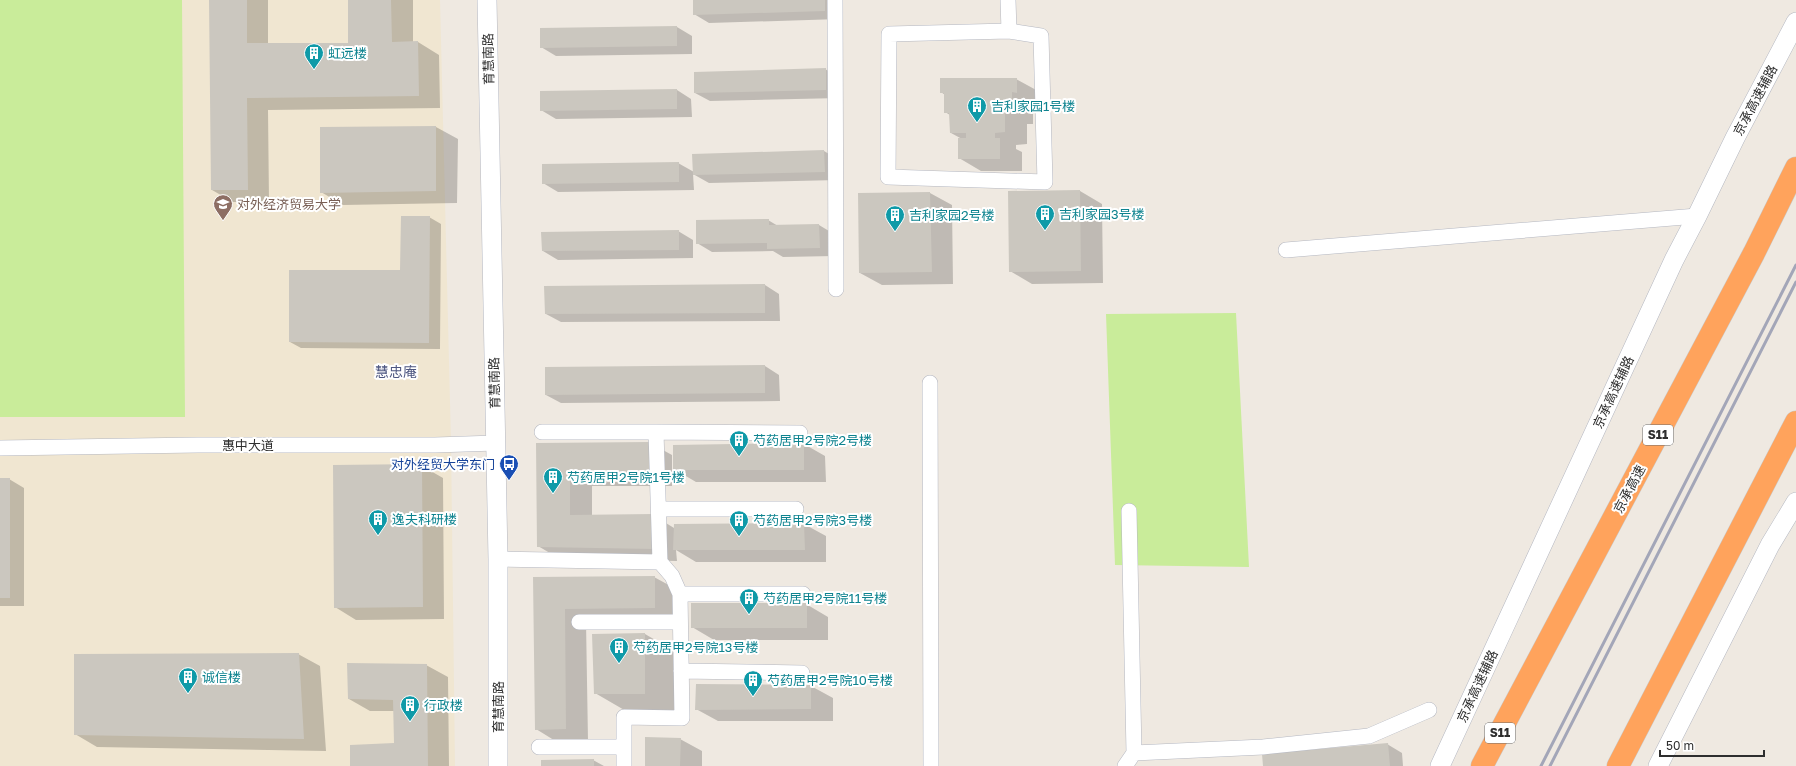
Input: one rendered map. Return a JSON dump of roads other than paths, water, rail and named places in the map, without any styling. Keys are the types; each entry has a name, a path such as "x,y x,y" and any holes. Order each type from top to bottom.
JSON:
{"highway":[{"name":"京承高速","path":"1482,766 1754,253 1796,168"},
{"path":"1618,766 1796,422"}],"street":[{"name":"育慧南路","path":"487,0 498,559 498,766"},
{"path":"834,0 836,289"},
{"path":"1008,0 1009,31"},
{"name":"京承高速辅路","path":"1440,766 1666,277 1735,138 1796,22"},
{"path":"1009,31 1042,36 1045,182 888,177 889,34 1009,31"},
{"path":"1286,250 1697,216"},
{"path":"930,383 930,766"},
{"path":"542,432 800,434"},
{"path":"624,766 624,717 682,718 680,594 672,576 660,562 656,432"},
{"name":"惠中大道","path":"0,448 198,445 420,445 496,443"},
{"path":"1658,766 1770,545 1796,502"},
{"path":"659,509 796,509"},
{"path":"1125,766 1134,753 1129,511"},
{"path":"498,559 660,562"},
{"path":"680,594 803,594"},
{"path":"579,622 680,622"},
{"path":"681,671 802,673"},
{"path":"1470,766 1517,700"},
{"path":"1134,753 1263,747 1369,736 1429,710"},
{"path":"539,747 624,748"}],"railway":[{"path":"1541,766 1796,265"},
{"path":"1550,766 1796,282"}],"place":[{"name":"虹远楼","path":"314,70"},
{"name":"吉利家园1号楼","path":"977,123"},
{"name":"对外经济贸易大学","path":"223,221"},
{"name":"吉利家园3号楼","path":"1045,231"},
{"name":"吉利家园2号楼","path":"895,232"},
{"name":"芍药居甲2号院2号楼","path":"739,457"},
{"name":"对外经贸大学东门","path":"509,481"},
{"name":"芍药居甲2号院1号楼","path":"553,494"},
{"name":"逸夫科研楼","path":"378,536"},
{"name":"芍药居甲2号院3号楼","path":"739,537"},
{"name":"芍药居甲2号院11号楼","path":"749,615"},
{"name":"芍药居甲2号院13号楼","path":"619,664"},
{"name":"诚信楼","path":"188,694"},
{"name":"芍药居甲2号院10号楼","path":"753,697"},
{"name":"行政楼","path":"410,722"}],"district":[{"name":"慧忠庵","path":"396,372"}]}
